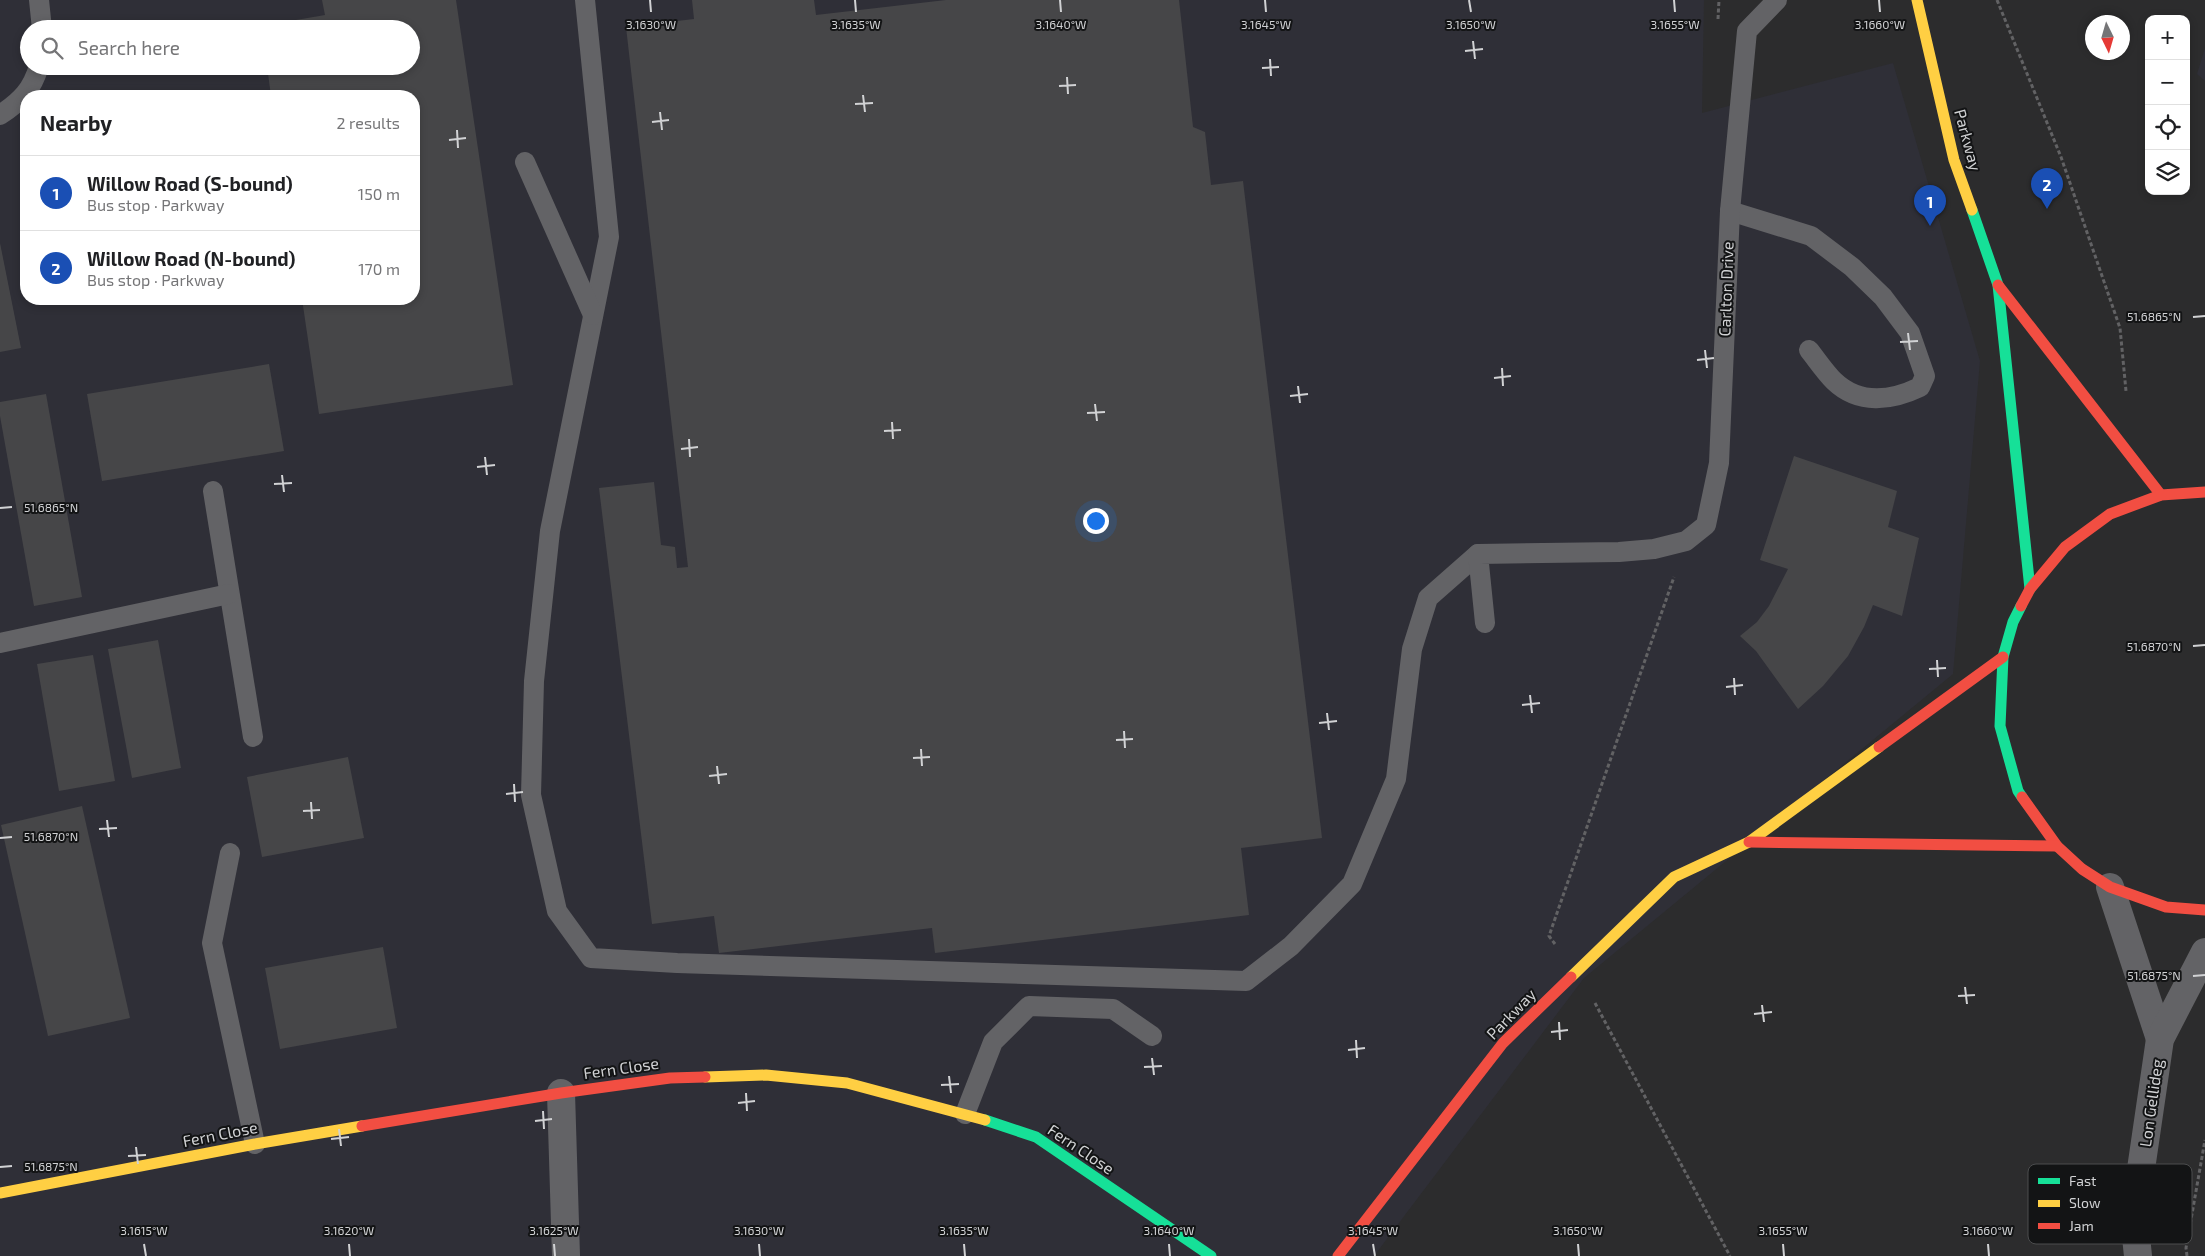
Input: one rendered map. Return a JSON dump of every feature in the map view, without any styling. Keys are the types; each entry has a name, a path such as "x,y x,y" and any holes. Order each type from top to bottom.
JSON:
{"street":[{"name":"Parkway","path":"1917,0 1954,160 1998,285"},
{"path":"1998,285 2161,495"},
{"path":"1998,285 2030,589"},
{"path":"2205,492 2161,495 2110,514 2065,547 2030,589 2014,622 2003,658 2000,726 2018,790 2057,846 2082,869 2110,887 2166,908 2205,910"},
{"path":"1749,842 2003,658"},
{"name":"Parkway","path":"1338,1256 1503,1043 1674,877 1749,842"},
{"path":"1749,842 2057,846"},
{"name":"Lon Gellideg","path":"2110,887 2160,1038"},
{"name":"Lon Gellideg","path":"2142,1164 2160,1038 2205,952"},
{"name":"Fern Close","path":"0,1193 255,1144 561,1093 670,1078 766,1075 846,1083 965,1114 1036,1138 1210,1256"},
{"path":"561,1093 571,1256"}],"lane":[{"path":"39,0 41,20"},
{"path":"585,0 609,237 550,531 534,680 531,795 557,911 591,958 687,963 1246,981 1291,946 1352,884 1396,779 1412,649 1428,598 1478,554"},
{"name":"Carlton Drive","path":"1478,554 1618,552 1654,549 1686,542 1706,525 1719,463 1730,211 1748,31 1777,0"},
{"path":"28,90 36,75"},
{"path":"0,115 20,102"},
{"path":"526,162 593,316"},
{"path":"1730,211 1811,236 1852,267 1883,297 1910,333 1925,376 1920,387 1903,395 1880,398 1857,397 1834,381 1809,350"},
{"path":"213,491 253,737"},
{"path":"1478,554 1486,623"},
{"path":"0,643 229,594"},
{"path":"230,853 212,943 255,1144"},
{"path":"965,1114 993,1042 1029,1006 1113,1010 1152,1036"}],"path":[{"path":"1997,0 2061,157 2120,328 2126,397"},
{"path":"1686,542 1548,936 1578,970 1730,1256"},
{"path":"2192,1214 2205,1140"}],"shaded area":[{"path":"0,0 1704,0 1702,113 1893,63 1980,361 1953,674 1584,978 1374,1256 0,1256"},
{"path":"2205,48 2205,81 2197,74"}],"building":[{"path":"322,0 456,0 513,385 319,414 303,305 420,305 420,90 270,90 268,75 420,75 420,20 296,20 325,15"},
{"path":"692,0 814,0 816,15 946,0 1179,0 1193,127 1205,132 1211,185 1243,181 1322,838 1241,848 1249,915 935,953 932,928 719,953 714,916 652,924 599,488 654,482 661,545 675,547 677,568 688,567 626,27 694,19"},
{"path":"0,243 21,348 0,352"},
{"path":"269,364 284,451 102,481 87,394"},
{"path":"46,394 82,597 34,606 0,416 0,402"},
{"path":"1794,456 1897,491 1888,527 1919,538 1902,616 1873,605 1864,627 1848,656 1823,686 1798,709 1756,651 1740,636 1757,622 1769,606 1788,569 1760,560"},
{"path":"158,640 181,768 132,778 108,649"},
{"path":"93,655 115,781 59,791 37,664"},
{"path":"348,757 364,838 262,857 247,777"},
{"path":"82,806 130,1018 48,1036 1,825"},
{"path":"383,947 397,1028 280,1049 265,968"}],"traffic: fast":[{"path":"1972,210 1998,285 2030,589"},
{"path":"2021,606 2013,622 2003,657 2000,726 2018,791 2022,797"},
{"path":"985,1120 1036,1137 1211,1256"}],"traffic: slow":[{"path":"1917,0 1954,160 1972,210"},
{"path":"1571,977 1674,877 1749,842 1879,747"},
{"path":"705,1077 766,1075 847,1083 985,1120"},
{"path":"0,1193 255,1144 362,1126"}],"traffic: jam":[{"path":"1998,285 2161,495"},
{"path":"2021,606 2030,589 2065,547 2110,514 2161,495 2205,492"},
{"path":"1879,747 2003,657"},
{"path":"2022,797 2057,846 2082,869 2110,887 2166,907 2205,910"},
{"path":"1749,842 2057,846"},
{"path":"1338,1256 1503,1043 1571,977"},
{"path":"362,1126 561,1093 670,1078 705,1077"}],"place":[{"name":"Willow Road (N-bound)","path":"2047,209"},
{"name":"Willow Road (S-bound)","path":"1930,226"}]}
